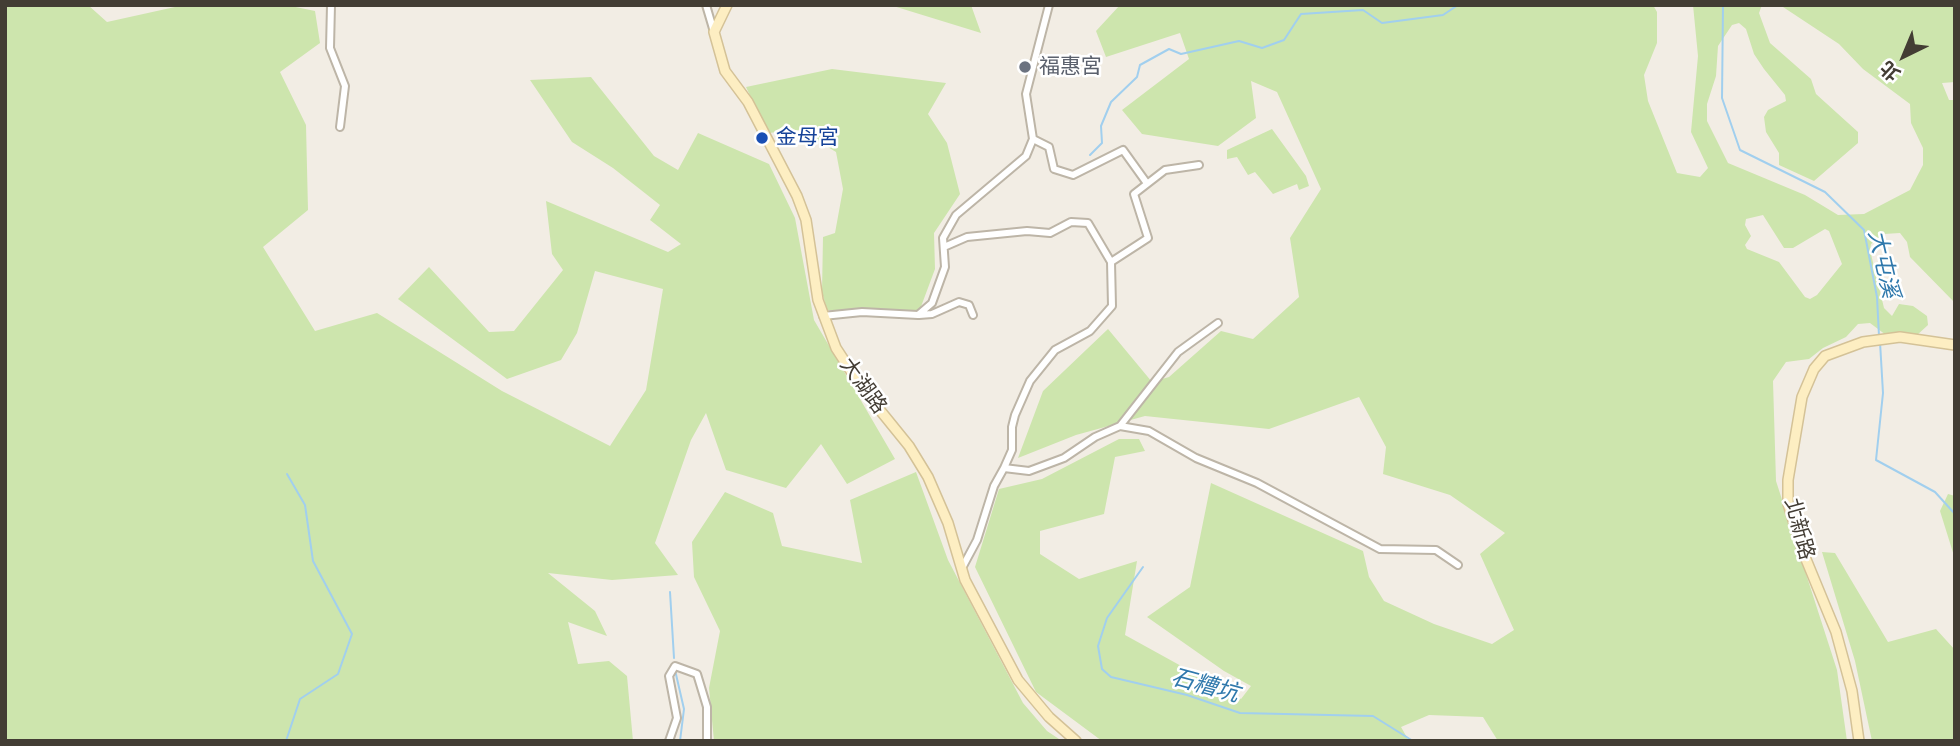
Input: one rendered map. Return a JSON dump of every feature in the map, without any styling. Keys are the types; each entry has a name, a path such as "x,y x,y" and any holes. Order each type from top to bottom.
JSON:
{"street":[{"path":"331,5 330,48 345,86 341,127"},
{"path":"706,5 714,32"},
{"path":"714,32 727,5"},
{"path":"918,315 932,303 945,267 943,238 956,215 1026,156 1033,139 1026,94 1049,5"},
{"name":"大湖路","path":"714,32 724,71 748,102 797,196 806,220 823,316 836,348 862,388 909,446 928,477 962,568 1018,680 1049,717 1076,741"},
{"path":"1033,139 1049,147 1054,169 1073,174 1123,150 1146,182"},
{"path":"1111,262 1147,238 1134,194 1146,182 1165,170 1199,165"},
{"path":"944,247 967,237 1027,231 1050,233 1071,222 1088,223 1111,262 1112,306 1090,331 1055,350 1030,381 1015,415 1012,450 994,486 977,540 962,568"},
{"path":"823,316 862,312 932,314 959,302 969,305 973,315"},
{"path":"1004,468 1028,471 1064,458 1120,426 1178,352 1218,324"},
{"name":"北新路","path":"1859,741 1852,691 1836,632 1788,503 1788,480 1802,397 1814,369 1825,356 1863,342 1900,337 1955,345"},
{"path":"1120,426 1149,431 1196,458 1288,499 1369,545 1394,551 1407,548 1436,550 1458,565"},
{"path":"669,741 677,718 669,676 676,666 697,674 707,707 707,741"}],"green space":[{"path":"5,5 88,5 107,22 184,5 286,5 315,11 320,43 280,72 306,125 308,210 263,247 315,331 377,313 502,391 610,446 646,390 663,289 595,271 577,333 561,360 507,379 398,299 429,267 489,332 514,331 563,270 552,254 546,201 668,252 681,244 650,220 660,205 613,168 572,142 530,80 591,77 654,156 678,170 698,133 769,164 795,218 814,320 895,459 847,484 821,444 786,488 726,470 706,413 691,440 655,543 678,575 612,580 548,573 595,611 607,636 568,622 578,664 609,661 627,676 633,741 5,741"},
{"path":"890,5 971,5 981,33"},
{"path":"1120,5 1653,5 1657,12 1657,43 1644,75 1648,101 1677,173 1700,177 1708,168 1691,132 1698,56 1693,5 1762,5 1759,13 1770,43 1811,79 1816,94 1858,132 1858,143 1814,181 1779,165 1779,153 1766,132 1764,117 1768,110 1786,101 1785,95 1754,54 1746,29 1739,23 1732,25 1718,46 1716,76 1707,104 1707,121 1728,163 1805,195 1838,215 1864,214 1910,190 1923,165 1923,148 1911,123 1910,104 1863,69 1839,44 1780,5 1955,5 1955,82 1942,83 1949,100 1955,100 1955,303 1910,257 1907,242 1900,233 1884,234 1871,244 1870,250 1884,308 1892,316 1899,304 1913,306 1927,316 1928,325 1916,336 1886,335 1870,323 1858,324 1846,337 1823,348 1809,359 1786,362 1773,381 1776,481 1837,670 1847,741 1498,741 1483,717 1429,715 1401,727 1409,741 1102,741 1036,692 975,567 999,489 1042,479 1119,439 1139,439 1145,451 1115,457 1104,514 1040,531 1040,554 1079,579 1137,561 1125,635 1241,699 1251,686 1224,671 1147,617 1190,587 1211,483 1363,551 1369,577 1384,601 1434,624 1492,644 1514,630 1480,554 1505,533 1450,495 1383,474 1386,447 1359,397 1269,429 1145,416 1076,435 1018,458 1043,391 1108,329 1152,382 1169,377 1221,331 1253,339 1299,297 1290,238 1321,189 1277,92 1251,81 1256,118 1218,146 1142,134 1122,110 1189,59 1180,33 1106,57 1096,31","holes":["1763,215 1784,248 1793,248 1825,229 1829,231 1842,264 1817,295 1810,299 1805,297 1779,262 1747,249 1745,245 1751,236 1745,225 1746,219"]},
{"path":"832,69 946,83 928,114 947,143 960,194 934,233 935,269 919,312 827,310 822,292 823,237 835,233 843,189 836,152 800,130 768,133 746,87"},
{"path":"1272,129 1306,176 1309,186 1299,190 1297,184 1273,194 1255,172 1248,175 1237,157 1227,159 1227,150"},
{"path":"916,472 948,560 1023,703 1047,731 1062,741 714,741 709,688 720,631 694,577 692,542 725,492 773,513 782,546 862,563 850,500"},
{"path":"1948,494 1955,496 1955,559 1940,511"},
{"path":"1822,552 1835,553 1888,642 1936,629 1955,650 1955,741 1872,741 1855,661"}],"waterway":[{"path":"1090,155 1102,143 1101,126 1111,102 1137,77 1140,65 1169,49 1181,54 1239,41 1262,48 1284,40 1301,14 1363,10 1382,23 1443,15 1458,5"},
{"name":"大屯溪","path":"1723,5 1722,98 1740,150 1825,192 1864,230 1877,297 1879,336"},
{"name":"大屯溪","path":"1880,342 1883,393 1876,460 1935,492 1955,514"},
{"path":"286,741 300,699 338,674 352,634 313,561 305,505 287,474"},
{"name":"石糟坑","path":"1143,567 1107,618 1098,646 1102,669 1111,677 1187,695 1240,713 1373,716 1413,741"},
{"path":"670,592 674,658"},
{"path":"675,670 684,709 680,741"}],"place":[{"name":"福惠宮","path":"1025,67"},
{"name":"金母宮","path":"762,138"}]}
